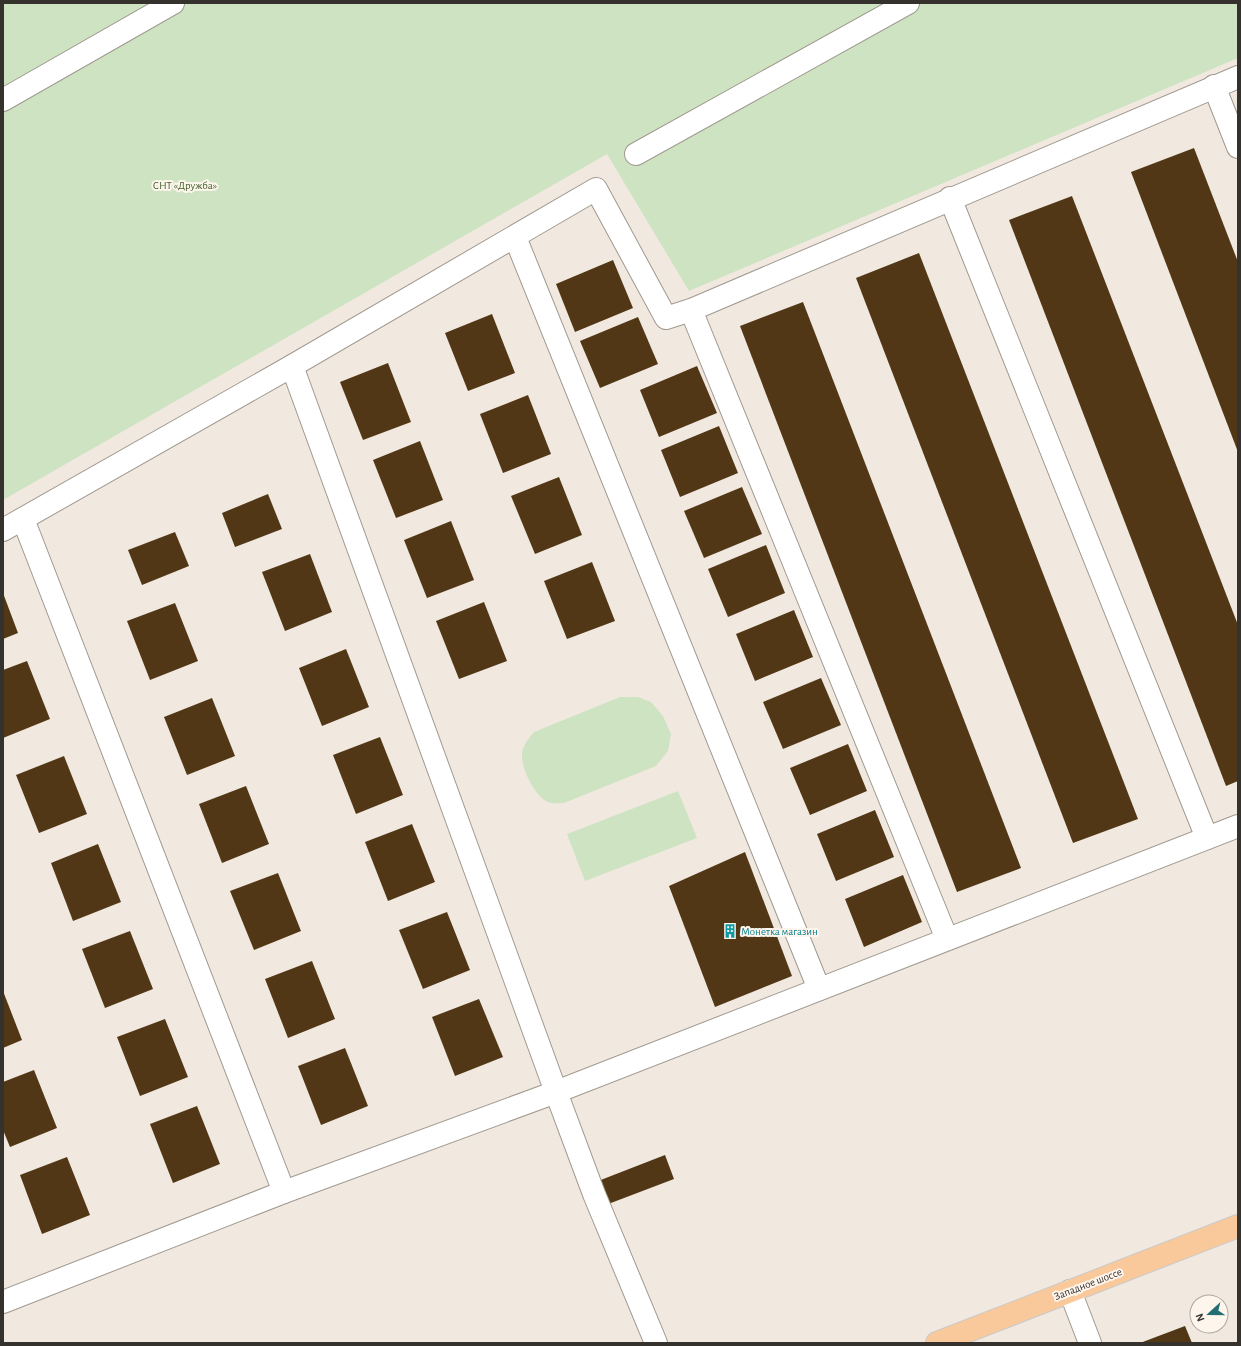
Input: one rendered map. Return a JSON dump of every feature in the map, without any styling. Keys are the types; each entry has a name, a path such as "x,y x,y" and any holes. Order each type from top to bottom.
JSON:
{"main road":[{"name":"Западное шоссе","path":"937,1343 1238,1226"}],"street":[{"path":"3,100 173,3"},
{"path":"636,154 908,3"},
{"path":"3,530 292,366 596,189 666,318 691,310 950,198 1238,77"},
{"path":"1214,86 1238,147"},
{"path":"950,198 1207,838"},
{"path":"515,237 819,989"},
{"path":"691,310 947,939"},
{"path":"292,366 594,1194 656,1343"},
{"path":"23,519 284,1192"},
{"path":"4,1298 284,1192 556,1092 1238,826"},
{"path":"1070,1291 1090,1343"}],"green space":[{"name":"СНТ «Дружба»","path":"3,3 1238,3 1238,58 689,291 607,154 3,500"},
{"path":"620,697 638,697 651,702 663,716 671,734 668,751 656,766 564,803 545,801 530,783 524,768 522,754 523,748 528,740 534,732"},
{"path":"678,791 697,838 585,881 567,834"}],"building":[{"path":"1194,148 1238,262 1238,452 1131,172"},
{"path":"1072,196 1238,625 1238,781 1226,786 1009,220"},
{"path":"919,253 1138,819 1073,843 856,278"},
{"path":"613,260 633,308 575,332 556,284"},
{"path":"803,302 1021,868 957,892 740,326"},
{"path":"492,314 515,373 468,391 445,333"},
{"path":"638,317 658,364 600,388 580,341"},
{"path":"388,363 411,422 363,440 340,382"},
{"path":"697,366 717,413 659,437 640,390"},
{"path":"528,395 551,454 503,473 480,414"},
{"path":"719,426 738,473 680,497 661,450"},
{"path":"420,441 443,500 396,518 373,460"},
{"path":"559,477 582,535 535,554 511,496"},
{"path":"742,487 762,534 704,558 684,511"},
{"path":"268,494 282,529 235,547 222,513"},
{"path":"451,521 474,580 427,598 404,540"},
{"path":"175,532 189,566 142,585 128,550"},
{"path":"766,545 785,593 728,617 708,569"},
{"path":"310,554 332,612 285,631 262,572"},
{"path":"592,562 615,621 567,639 544,581"},
{"path":"3,593 18,633 3,639"},
{"path":"484,602 507,661 459,679 436,621"},
{"path":"175,603 198,661 150,680 127,621"},
{"path":"794,610 813,657 755,681 736,634"},
{"path":"346,649 369,707 322,726 299,668"},
{"path":"27,661 50,719 3,738 3,670"},
{"path":"821,678 841,725 783,749 763,702"},
{"path":"212,698 235,756 187,775 164,717"},
{"path":"380,737 403,795 356,814 333,755"},
{"path":"848,744 867,791 810,815 790,768"},
{"path":"64,756 87,814 39,833 16,775"},
{"path":"246,786 269,844 222,863 199,804"},
{"path":"875,810 894,857 836,881 817,834"},
{"path":"412,824 435,882 388,901 365,842"},
{"path":"98,844 121,902 73,921 51,863"},
{"name":"Монетка магазин","path":"745,852 792,976 715,1007 669,886"},
{"path":"278,873 301,931 254,950 230,891"},
{"path":"903,875 922,922 864,947 845,899"},
{"path":"447,912 470,970 423,989 399,930"},
{"path":"130,931 153,989 105,1008 82,949"},
{"path":"312,961 335,1019 288,1038 265,979"},
{"path":"3,991 22,1040 3,1048"},
{"path":"479,999 503,1057 455,1076 432,1017"},
{"path":"165,1019 188,1077 140,1096 117,1037"},
{"path":"345,1048 368,1106 321,1125 298,1066"},
{"path":"34,1070 57,1128 10,1147 3,1130 3,1082"},
{"path":"197,1106 220,1164 173,1183 150,1124"},
{"path":"665,1155 674,1179 603,1206 593,1183"},
{"path":"67,1157 90,1215 42,1234 20,1175"},
{"path":"1185,1326 1192,1343 1140,1343"}],"place":[{"name":"Монетка магазин","path":"730,931"}]}
